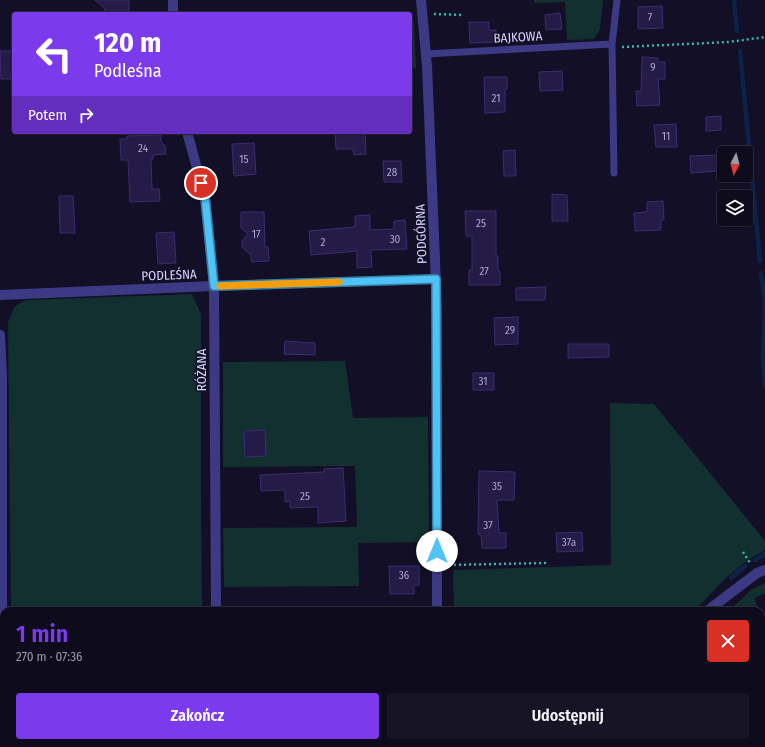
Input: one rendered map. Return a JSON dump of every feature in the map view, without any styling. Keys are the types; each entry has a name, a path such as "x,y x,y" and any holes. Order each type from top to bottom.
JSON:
{"street":[{"path":"173,0 173,12"},
{"name":"PODGÓRNA","path":"421,0 436,279 438,607"},
{"name":"RÓŻANA","path":"189,134 205,197 214,286 216,607"},
{"name":"PODLEŚNA","path":"0,294 436,279"},
{"path":"0,335 2,376 2,607"},
{"path":"712,607 757,574 765,570"}],"lane":[{"path":"614,173 612,46 617,0"},
{"name":"BAJKOWA","path":"425,54 612,46"}],"path":[{"path":"422,14 464,15"},
{"path":"612,46 729,42 765,37"},
{"path":"437,566 546,562"}],"green space":[{"path":"534,0 603,0 600,29 594,39 567,40 565,2 534,3"},
{"path":"412,22 414,22 416,68 412,68"},
{"path":"192,294 201,314 202,607 11,607 8,322 15,306 26,300"},
{"path":"345,361 353,418 428,417 429,542 358,543 359,586 224,587 223,528 357,527 355,466 223,467 223,362"},
{"path":"610,403 654,404 765,541 765,550 748,560 727,577 698,607 454,607 453,570 611,565"},
{"path":"765,583 765,593 754,598 758,607 733,607 751,590"}],"building":[{"path":"95,0 129,0 129,12 105,12 105,9"},
{"path":"662,6 663,28 638,29 638,7"},
{"path":"560,13 562,29 546,30 545,15"},
{"path":"469,22 489,22 489,30 496,30 496,42 470,43"},
{"path":"0,51 12,51 12,79 1,79"},
{"path":"642,57 658,58 658,62 665,62 665,79 658,79 660,105 637,106 636,91 641,91"},
{"path":"562,71 563,90 540,91 539,72"},
{"path":"484,77 507,77 507,89 505,89 505,112 485,113"},
{"path":"721,116 721,130 706,131 706,117"},
{"path":"676,124 677,147 656,147 654,125"},
{"path":"335,134 365,134 366,154 354,155 353,149 336,149"},
{"path":"161,135 161,142 165,146 166,154 153,155 153,159 151,159 152,189 159,189 160,201 130,202 128,160 121,160 120,139 127,139 127,136"},
{"path":"254,143 256,174 234,176 232,144"},
{"path":"515,150 516,176 504,176 503,151"},
{"path":"717,155 717,171 691,173 690,156"},
{"path":"383,161 401,161 402,182 384,182"},
{"path":"552,194 567,195 568,221 552,221"},
{"path":"59,196 73,196 75,233 60,233"},
{"path":"663,201 664,220 661,220 661,230 635,231 634,213 647,212 647,202"},
{"path":"465,211 496,211 496,256 498,256 500,285 469,285 469,270 472,270 472,236 466,236"},
{"path":"241,212 264,212 265,247 268,247 269,261 251,262 251,255 242,247 242,241 248,234 241,228"},
{"path":"370,215 370,230 394,229 394,221 405,220 407,249 371,250 372,267 357,268 357,251 311,255 309,231 355,227 355,216"},
{"path":"174,232 176,263 158,264 156,233"},
{"path":"546,287 545,300 516,300 516,288"},
{"path":"518,317 518,344 495,345 494,318"},
{"path":"285,341 315,343 315,355 284,354"},
{"path":"568,344 609,344 609,357 568,358"},
{"path":"473,373 494,373 494,390 473,390"},
{"path":"265,430 266,456 245,457 244,431"},
{"path":"343,468 346,521 318,523 318,507 290,508 290,501 285,502 285,490 261,491 260,475 324,472 324,469"},
{"path":"479,471 515,472 514,500 497,500 499,533 506,533 506,548 482,548 481,535 478,534"},
{"path":"582,532 583,551 557,552 556,533"},
{"path":"389,566 419,566 419,585 414,585 414,594 390,594"}],"waterway":[{"path":"734,0 737,31"},
{"path":"740,51 760,261"},
{"path":"761,273 765,303 763,356 765,386"},
{"path":"755,560 765,554"},
{"path":"731,578 745,566"}],"slow traffic":[{"path":"220,286 339,282"}],"route":[{"path":"201,183 205,197 214,286 436,279 437,551"}]}
